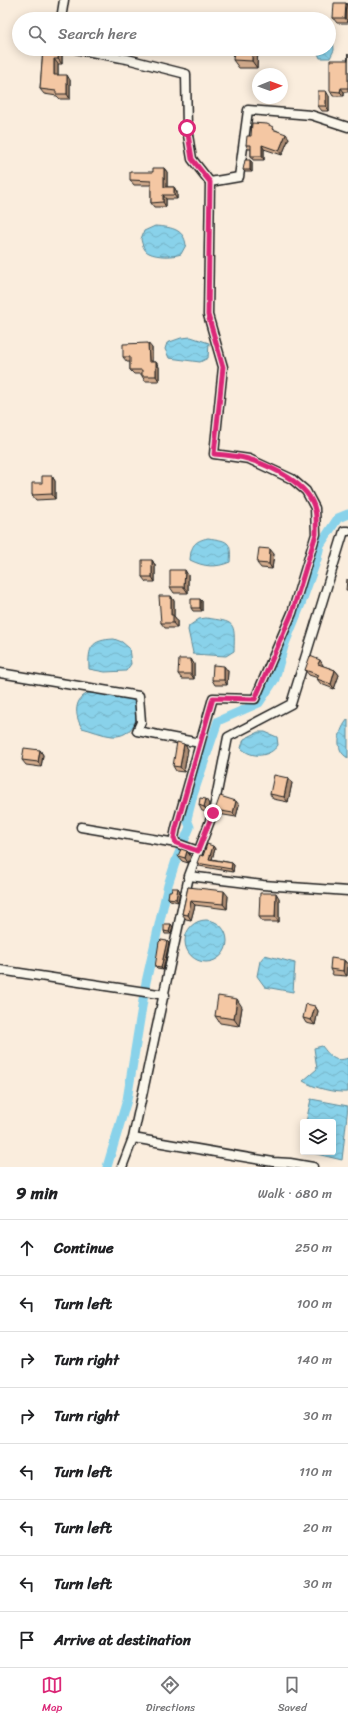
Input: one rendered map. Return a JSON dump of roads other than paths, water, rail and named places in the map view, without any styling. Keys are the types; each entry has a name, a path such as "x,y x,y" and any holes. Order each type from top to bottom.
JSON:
{"street":[{"path":"62,12 64,0"},
{"path":"112,56 186,74 187,128 192,159 210,182 208,315 223,367 214,454 248,459 292,479 306,491 315,508 316,534 292,613 255,699 213,698 176,828 174,838 176,843"},
{"path":"210,182 238,177 248,110 311,115 348,126"},
{"path":"122,1167 133,1138 189,876 197,850 213,813 228,737 291,704 344,531 348,531"},
{"path":"0,673 139,696 141,722 137,731 200,743"},
{"path":"81,827 176,843 197,850"},
{"path":"189,876 263,885 348,891"},
{"path":"0,970 165,994"},
{"path":"133,1138 273,1162 313,1167"}],"water":[{"path":"319,56 331,56 330,58 320,58"},
{"path":"155,226 170,228 182,235 185,239 186,245 181,254 174,256 161,256 146,251 141,239 144,231"},
{"path":"191,337 209,343 208,358 200,362 169,358 165,349 167,343 181,338"},
{"path":"208,538 227,543 230,549 230,562 210,566 190,560 191,551 194,545 199,541"},
{"path":"206,618 228,622 231,625 234,634 234,651 226,656 192,654 188,630 189,626 199,619"},
{"path":"114,639 122,642 129,648 131,664 126,671 105,672 89,669 89,655 92,646 100,641"},
{"path":"89,693 113,695 133,700 137,713 134,725 130,730 119,736 112,736 82,728 79,723 77,713 78,703 84,695"},
{"path":"348,719 348,758 340,750 339,739 342,728"},
{"path":"258,732 265,732 277,737 278,745 275,749 266,754 255,755 245,752 241,748 244,739"},
{"path":"206,920 221,926 227,941 221,956 206,962 191,956 185,941 191,926"},
{"path":"265,955 295,963 293,992 265,987 257,976 260,961"},
{"path":"322,1046 333,1058 339,1060 348,1058 348,1092 325,1090 303,1081 317,1069 314,1048"},
{"path":"311,1099 348,1106 342,1160 321,1155 336,1155 336,1119 307,1119"}],"waterway":[{"path":"107,1167 127,1100 146,982 168,885 176,860 190,827 187,819 193,795 218,721 259,703 275,679 284,646 301,604 317,559 320,545 338,518 348,514"}]}
